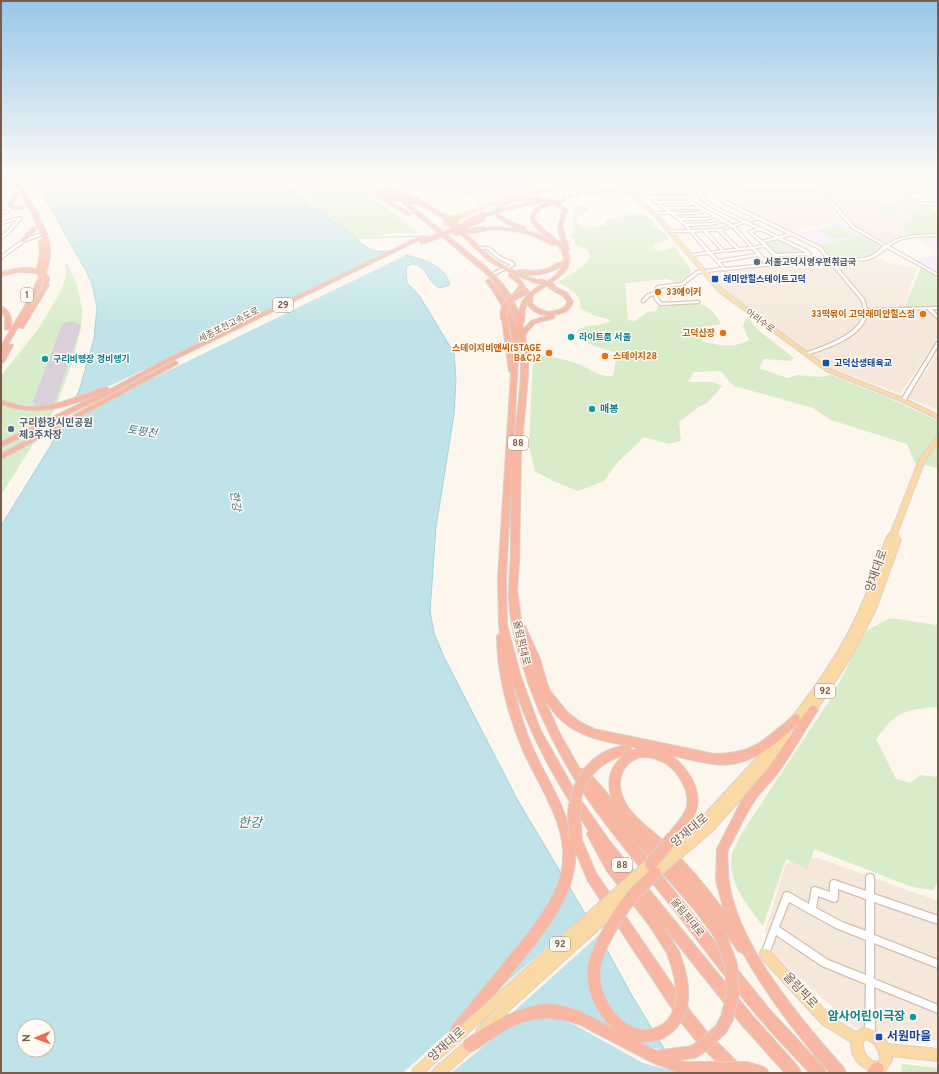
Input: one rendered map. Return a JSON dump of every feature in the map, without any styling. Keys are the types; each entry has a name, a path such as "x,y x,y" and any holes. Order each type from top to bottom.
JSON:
{"highway":[{"name":"1","path":"25,240 32,229"},
{"name":"1","path":"3,352 41,279 48,259 47,244 36,229"},
{"name":"1","path":"1,341 40,270 43,249 37,229"},
{"name":"올림픽대로","path":"429,229 477,268 498,292 514,323 517,340 517,357 513,384 502,579 503,625 509,653 525,705 536,732 572,797 607,847 746,1020 794,1073"},
{"name":"올림픽대로","path":"437,229 479,264 504,290 512,302 523,333 525,366 517,454 515,570 513,594 515,614 526,667 548,719 569,760 589,792 675,904 765,1015 819,1073"},
{"name":"세종포천고속도로","path":"1,450 148,374 400,248 444,229"},
{"name":"세종포천고속도로","path":"1,445 422,242 452,229"},
{"path":"457,229 503,265 539,282"},
{"path":"461,229 491,260 518,280 523,290"},
{"path":"422,242 461,232 483,229"},
{"path":"508,229 537,236 550,241"},
{"path":"525,229 550,241 563,253 565,263"},
{"path":"541,229 560,245 567,257"},
{"path":"521,325 524,302 534,292 557,276 565,263 567,257 560,229"},
{"path":"513,384 503,310 512,298 523,290 551,277 570,259 564,233 561,229"},
{"path":"25,240 40,236"},
{"path":"491,260 513,272 566,292 572,300 573,308 570,311 554,321 550,319 540,319 531,324 523,333"},
{"path":"503,265 517,271 533,273 549,271 565,263"},
{"path":"479,264 495,273 502,282 504,290"},
{"path":"1,274 21,270 32,270 44,274 47,278 46,285 15,336 3,352 1,362"},
{"path":"534,292 528,303 535,311 548,314 565,311 568,309 570,304 569,298 564,293 552,287"},
{"path":"1,308 7,312 8,329"},
{"path":"15,336 17,324"},
{"path":"1,402 19,408 52,407 86,397 148,374"},
{"path":"1,457 148,374"},
{"path":"515,614 537,662 543,686 551,700 562,715 584,730 593,734 714,758 732,760 757,752 796,719"},
{"path":"444,1048 550,913 568,872 568,838 562,821 533,761 520,728 504,668 501,646 503,625"},
{"path":"812,710 773,771 752,795 722,852 721,881 728,908 750,953 763,975 780,1002 819,1051 839,1073"},
{"path":"659,747 627,750 610,754 589,771 581,783 573,804 576,840 580,852 592,876 686,1017 702,1037 738,1073"},
{"path":"572,797 611,867 653,921 673,952 680,974 682,1002 674,1022 668,1029 659,1034 638,1036 623,1029 611,1018 602,1005 596,989 594,974 597,955 603,942 627,903 653,868 687,816 692,807 689,782 679,768 667,758 653,753 632,755 622,762 615,778 615,792 619,802 629,816 689,876 718,912 763,975"},
{"path":"569,760 597,789 698,905 720,935 727,950 733,979 733,993 727,1018 721,1029 713,1038 693,1052 655,1057"},
{"path":"470,1045 511,1019 538,1010 556,1010 578,1017 655,1057 684,1068 746,1068 763,1073"}],"main road":[{"name":"아리수로","path":"669,231 720,290 828,370 903,400 938,416"},
{"name":"양재대로","path":"710,821 796,719 814,695 840,655 865,606 890,536 894,534 922,460 938,438"},
{"name":"양재대로","path":"416,1073 653,868 710,821 780,750 812,710 850,654 872,609 897,540 894,534"},
{"name":"양재대로","path":"438,1073 470,1045 502,1010 609,912 653,868"},
{"name":"올림픽로","path":"765,954 827,1021 857,1039"},
{"path":"862,1034 870,1034 878,1040 885,1050 886,1060 881,1068 876,1071 867,1065 859,1056 856,1045 857,1039 862,1034"},
{"path":"885,1050 938,1055"}],"street":[{"path":"1,238 12,229"},
{"path":"669,231 705,231 722,229"},
{"path":"736,229 768,264"},
{"path":"761,229 806,251 813,262"},
{"path":"761,229 750,232 783,263"},
{"path":"782,229 820,248 863,300 867,310 861,324 848,336 826,348 806,354"},
{"path":"857,229 938,275"},
{"path":"719,230 738,249"},
{"path":"690,231 725,270"},
{"path":"705,231 723,251"},
{"path":"761,242 792,234"},
{"path":"655,294 658,287 682,284 698,272 768,264 852,260 873,257 887,246 900,239 938,234"},
{"path":"1,258 25,240"},
{"path":"691,255 766,246"},
{"path":"479,247 488,248 497,256 513,265 495,273"},
{"path":"774,255 809,254"},
{"path":"717,261 759,255"},
{"path":"643,301 649,295 655,294"},
{"path":"655,294 661,304 698,302"},
{"path":"867,310 938,308"},
{"path":"929,309 938,318"},
{"path":"903,400 938,344"},
{"path":"870,878 870,1034"},
{"path":"812,910 815,891 834,898 834,884 938,920"},
{"path":"765,954 787,896 839,925 938,964"},
{"path":"775,929 825,963 938,1009"}],"shaded area":[{"path":"785,229 805,229 791,232"},
{"path":"814,229 852,229 865,236 816,245 793,234"},
{"path":"860,229 906,229 911,236 894,239 885,244"},
{"path":"938,237 938,253 920,239"},
{"path":"938,255 938,273 914,260"},
{"path":"880,259 889,263 917,268 902,310 928,310 938,320 938,338 900,394 827,366 725,291 711,275 763,267"},
{"path":"938,353 938,410 908,398"},
{"name":"서원마을","path":"818,858 938,901 938,1041 854,1027 774,954 765,931 786,863"}],"green space":[{"path":"345,229 415,229 420,233 393,233 372,237 355,236"},
{"path":"659,229 668,235 668,240 654,245 652,248 663,250 674,246 691,270 689,276 677,282 666,279 625,283 628,320 635,321 647,312 656,311 658,305 686,302 700,304 712,311 721,324 702,327 701,335 703,342 726,346 738,345 749,340 743,326 746,319 749,318 757,329 794,358 790,361 764,359 759,368 787,378 797,375 820,377 831,375 889,398 938,421 938,468 915,463 907,444 831,420 813,408 734,386 720,371 694,372 688,382 713,382 722,386 708,402 697,408 679,422 681,441 669,444 644,437 616,464 604,481 578,491 553,481 535,471 529,446 533,356 548,357 573,362 597,374 613,376 617,353 588,343 579,336 577,331 585,327 603,324 611,320 596,316 581,309 579,298 574,292 558,282 580,268 591,256 587,249 575,246 574,239 570,235 575,230"},
{"path":"842,229 855,237 832,239 818,230"},
{"path":"906,229 938,229 938,233 911,236"},
{"path":"865,236 884,247 869,257 833,260 816,245"},
{"path":"779,238 806,251 809,254 775,255 761,242"},
{"path":"67,263 77,285 82,309 81,327 73,360 55,409 1,495 1,376 36,332 47,315 62,288 66,276 65,264"},
{"path":"921,267 938,277 938,306 904,308"},
{"path":"890,618 936,625 938,624 938,707 917,709 896,717 876,739 896,779 910,783 920,775 938,777 938,883 933,890 912,887 814,849 808,869 786,859 763,926 745,902 735,883 731,864 733,851 741,834 831,698 866,631"},
{"path":"902,1064 938,1068 938,1073 901,1073"}],"water":[{"name":"한강","path":"62,229 345,229 355,236 360,243 372,250 387,251 424,260 441,270 447,277 450,285 440,288 432,282 424,270 420,267 411,264 406,268 407,283 419,295 454,353 456,379 454,414 436,527 430,611 434,633 444,657 517,799 679,1073 1,1073 1,526 51,445 79,391 94,339 97,307 92,284"}],"pier":[{"path":"392,251 408,254 61,423 73,400 114,384"},
{"path":"587,913 600,934 511,1014 549,1005 570,1007 611,1027 640,1044 666,1051 681,1073 643,1063 575,1025 553,1017 520,1023 501,1032 451,1073 403,1073 459,1022 554,915 500,988"}],"waterway":[{"path":"356,238 428,236"},
{"name":"토평천","path":"58,420 64,420"}],"runway":[{"path":"44,402 71,327"}],"place":[{"name":"서울고덕시영우편취급국","path":"757,262"},
{"name":"래미안힐스테이트고덕","path":"715,279"},
{"name":"33에이커","path":"658,292"},
{"name":"33떡볶이 고덕래미안힐스점","path":"923,314"},
{"name":"고덕산장","path":"723,333"},
{"name":"라이트룸 서울","path":"571,337"},
{"name":"스테이지비앤씨(STAGE B&C)2","path":"549,353"},
{"name":"스테이지28","path":"605,356"},
{"name":"구리비행장 경비행기","path":"45,359"},
{"name":"고덕산생태육교","path":"826,363"},
{"name":"매봉","path":"592,409"},
{"name":"구리한강시민공원 제3주차장","path":"11,429"},
{"name":"암사어린이극장","path":"913,1017"},
{"name":"서원마을","path":"879,1037"}]}
